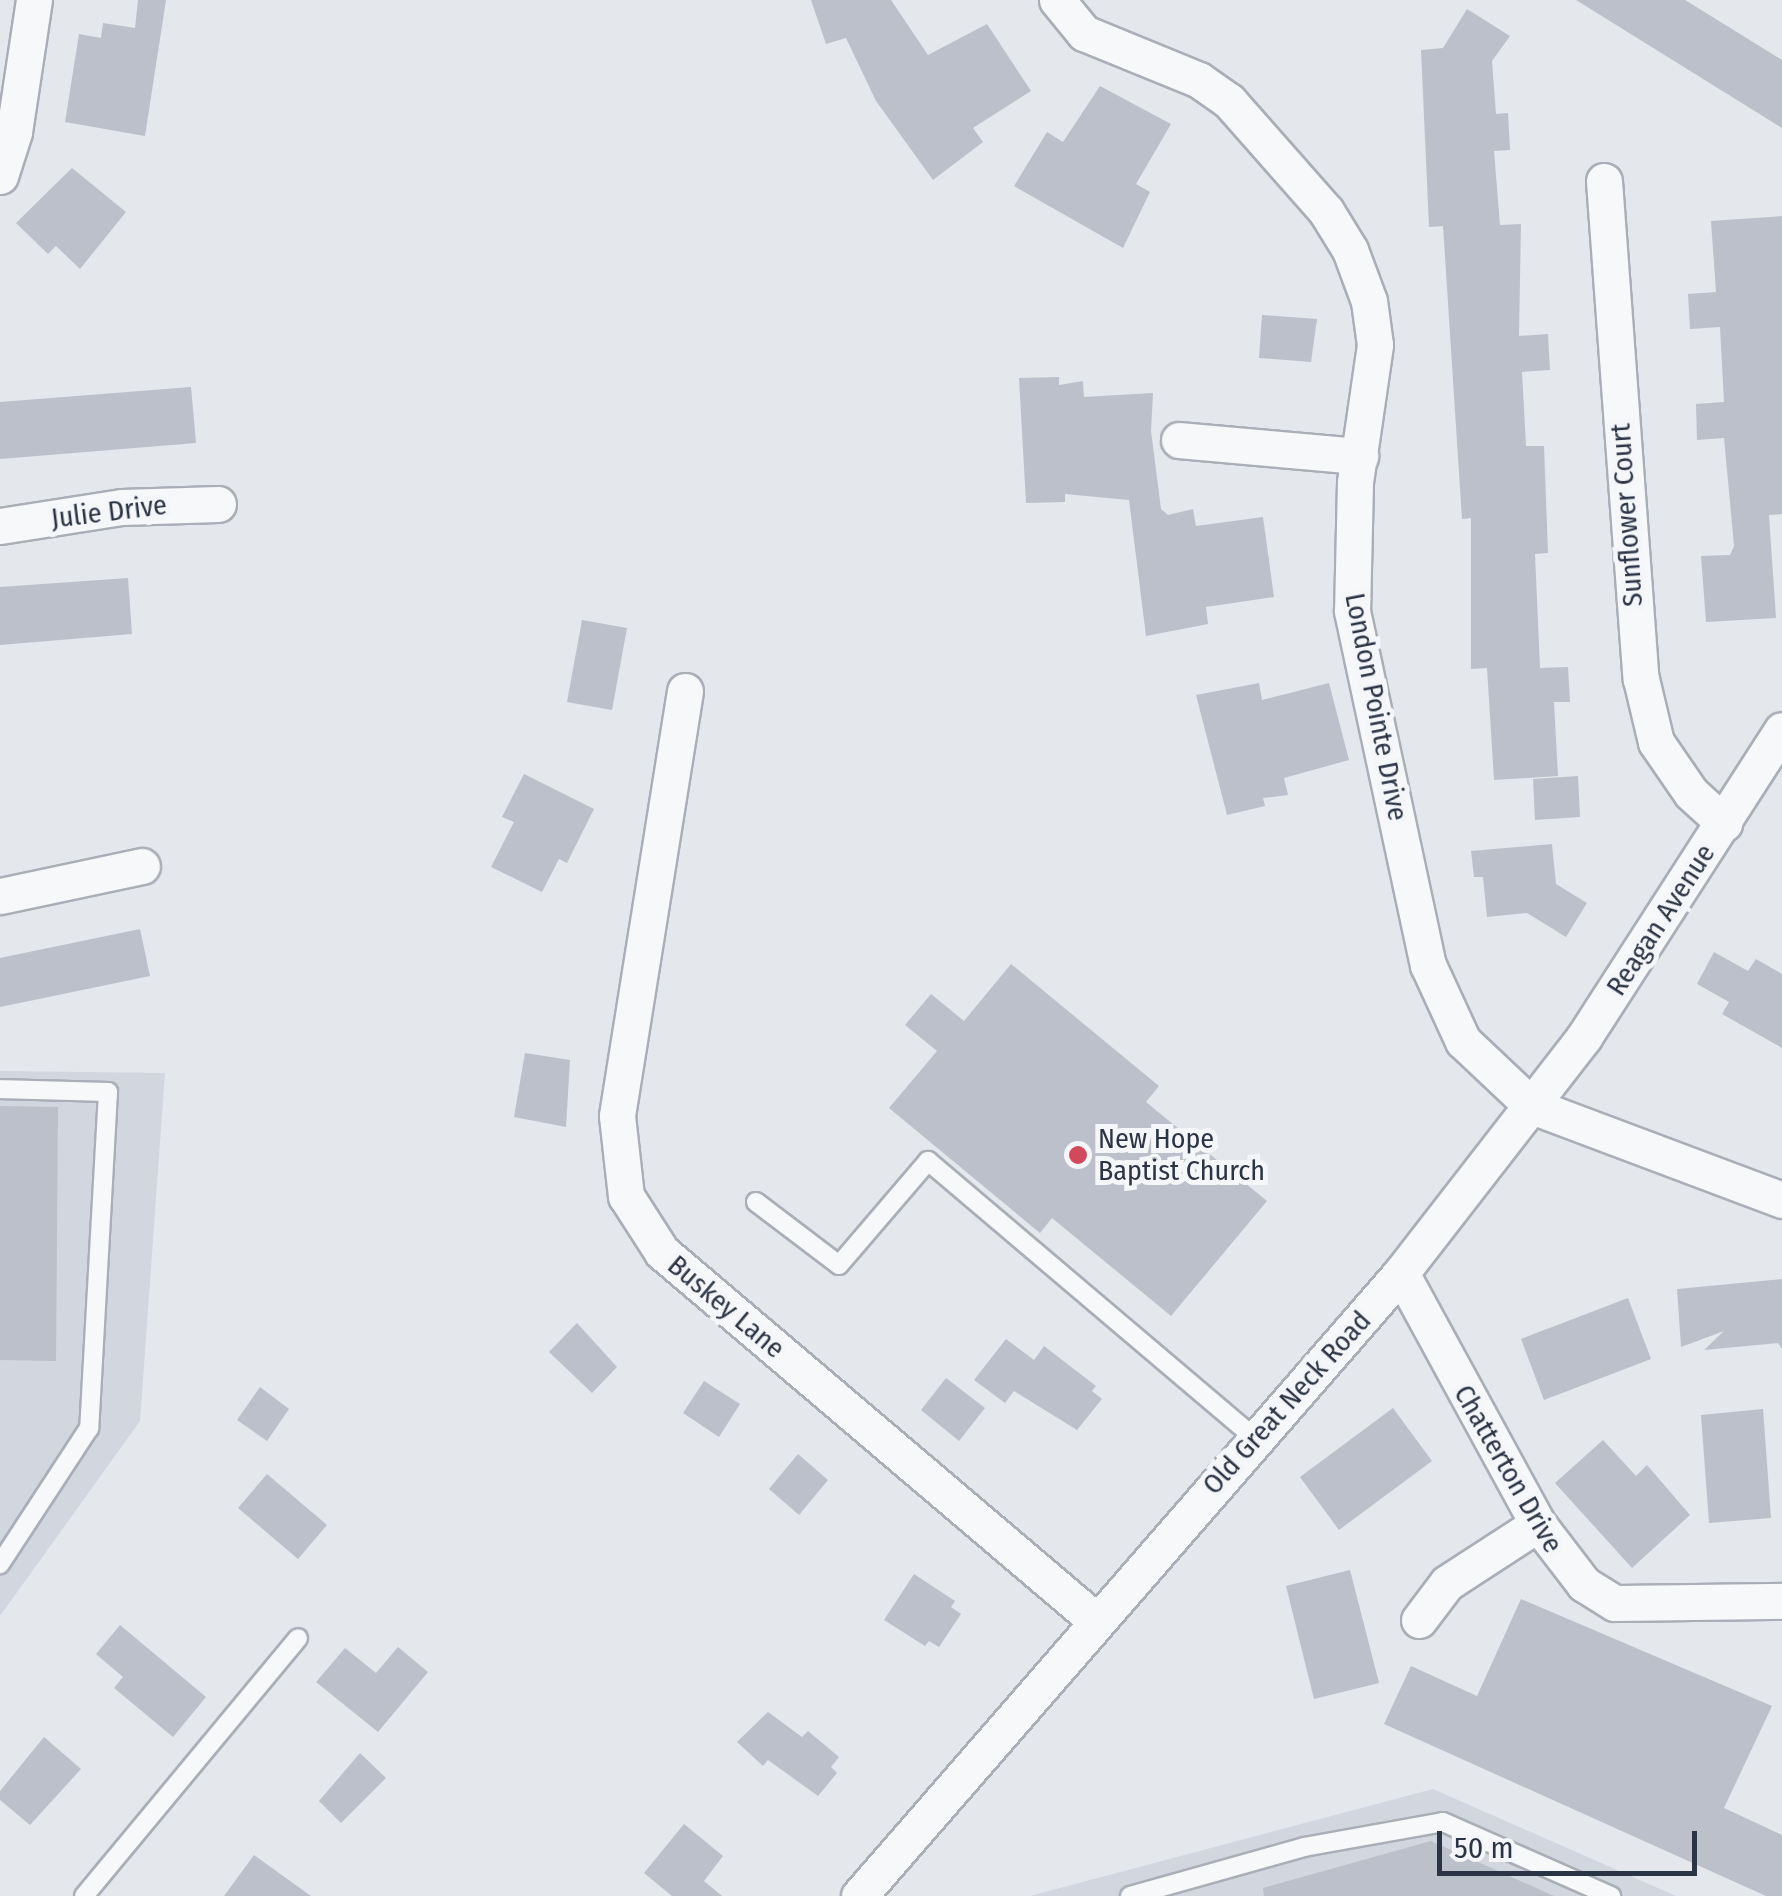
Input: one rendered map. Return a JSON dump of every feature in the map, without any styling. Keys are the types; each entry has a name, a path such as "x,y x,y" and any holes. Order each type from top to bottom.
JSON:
{"street":[{"path":"0,176 14,132 34,0"},
{"name":"London Pointe Drive","path":"1058,0 1084,32 1172,67 1229,101 1326,211 1369,300 1373,390 1360,456 1350,553 1352,611 1428,966 1463,1042 1532,1106"},
{"name":"Sunflower Court","path":"1604,181 1641,679 1656,742 1692,793 1724,823"},
{"path":"1179,440 1360,456"},
{"name":"Julie Drive","path":"0,526 122,508 218,504"},
{"name":"Buskey Lane","path":"685,690 617,1116 626,1196 662,1252 1094,1619"},
{"name":"Reagan Avenue","path":"1532,1106 1724,823 1782,730"},
{"path":"0,896 142,866"},
{"path":"1532,1106 1782,1200"},
{"name":"Old Great Neck Road","path":"860,1896 1094,1619 1401,1273 1532,1106"},
{"name":"Chatterton Drive","path":"1401,1273 1563,1564 1615,1603 1782,1601"},
{"path":"1420,1620 1447,1584 1538,1524"}],"lane":[{"path":"0,1089 108,1092 89,1428 0,1564"},
{"path":"756,1202 839,1265 928,1161 1256,1439"},
{"path":"84,1896 298,1638"},
{"path":"1130,1896 1304,1848 1443,1822 1611,1896"}],"shaded area":[{"path":"0,1071 165,1073 140,1421 0,1616"},
{"path":"1433,1789 1676,1896 1030,1896"}],"building":[{"path":"138,0 166,0 145,136 65,122 79,34 101,38 103,23 135,28"},
{"path":"811,0 891,0 928,55 987,24 1031,91 973,128 983,142 933,180 876,101 846,38 826,44"},
{"path":"1576,0 1685,0 1782,60 1782,128"},
{"path":"1467,9 1510,36 1492,61 1496,114 1508,113 1510,150 1494,151 1500,225 1521,224 1519,336 1548,334 1550,370 1522,372 1526,446 1544,446 1548,553 1535,554 1540,668 1568,667 1570,702 1554,702 1558,776 1494,780 1487,668 1471,669 1471,518 1462,519 1443,226 1429,227 1421,50 1443,48"},
{"path":"1100,86 1171,124 1136,184 1150,192 1123,248 1014,186 1047,132 1063,142"},
{"path":"72,168 126,212 80,269 56,246 48,254 16,223"},
{"path":"1782,216 1782,514 1769,515 1776,618 1706,622 1701,556 1730,555 1734,546 1724,438 1697,440 1696,404 1724,402 1720,327 1690,329 1688,294 1716,292 1711,221"},
{"path":"1262,315 1317,319 1311,362 1259,358"},
{"path":"1059,377 1059,385 1083,381 1084,397 1153,393 1151,431 1161,509 1168,515 1193,509 1196,526 1263,517 1274,597 1206,607 1208,624 1146,636 1129,500 1065,494 1065,502 1026,503 1019,378"},
{"path":"191,387 196,443 0,459 0,402"},
{"path":"128,578 132,634 0,645 0,587"},
{"path":"582,620 627,628 612,710 567,702"},
{"path":"1259,683 1262,700 1329,683 1349,760 1284,778 1288,795 1263,798 1265,806 1227,815 1196,695"},
{"path":"524,774 594,809 567,863 559,859 542,892 491,867 514,822 502,817"},
{"path":"1578,776 1580,817 1535,820 1533,779"},
{"path":"1552,844 1556,884 1587,903 1566,937 1527,913 1487,917 1483,877 1474,877 1471,851"},
{"path":"140,929 150,976 0,1007 0,958"},
{"path":"1714,952 1748,971 1756,959 1782,974 1782,1048 1722,1014 1729,1002 1697,984"},
{"name":"New Hope Baptist Church","path":"1011,964 1159,1086 1146,1102 1267,1201 1171,1316 1052,1218 1040,1233 889,1108 937,1051 905,1025 931,994 964,1021"},
{"path":"525,1053 570,1060 566,1127 514,1117"},
{"path":"0,1106 58,1107 56,1361 0,1360"},
{"path":"1782,1279 1782,1349 1778,1343 1704,1350 1724,1331 1681,1347 1677,1289"},
{"path":"1628,1298 1651,1359 1544,1400 1521,1339"},
{"path":"577,1323 617,1367 592,1393 549,1352"},
{"path":"1006,1339 1034,1360 1044,1346 1096,1386 1092,1391 1102,1399 1077,1430 1014,1391 1005,1403 974,1380"},
{"path":"946,1378 985,1408 959,1441 921,1410"},
{"path":"704,1381 740,1404 719,1437 683,1413"},
{"path":"260,1387 289,1409 267,1441 237,1420"},
{"path":"1393,1408 1432,1461 1339,1530 1300,1477"},
{"path":"1763,1409 1771,1518 1709,1523 1701,1415"},
{"path":"1603,1440 1636,1476 1647,1465 1690,1515 1632,1568 1555,1483"},
{"path":"798,1454 828,1480 799,1515 769,1489"},
{"path":"267,1474 327,1525 298,1559 238,1508"},
{"path":"1350,1570 1379,1683 1314,1699 1286,1586"},
{"path":"914,1574 955,1601 951,1607 961,1614 939,1647 929,1641 925,1646 884,1620"},
{"path":"1521,1599 1772,1706 1724,1808 1782,1835 1782,1896 1766,1896 1384,1724 1411,1666 1477,1696"},
{"path":"120,1625 206,1697 173,1737 114,1688 123,1677 96,1654"},
{"path":"398,1647 428,1672 378,1732 316,1682 345,1648 376,1673"},
{"path":"768,1712 802,1737 808,1731 839,1757 831,1767 837,1773 818,1796 768,1760 763,1766 737,1742"},
{"path":"44,1737 81,1769 30,1825 0,1800 0,1791"},
{"path":"360,1753 386,1778 341,1823 319,1801"},
{"path":"684,1824 723,1856 704,1881 722,1896 672,1896 644,1873"},
{"path":"1431,1841 1554,1896 1264,1896 1263,1888"},
{"path":"254,1855 311,1896 224,1896"}],"place":[{"name":"New Hope Baptist Church","path":"1078,1155"}]}
